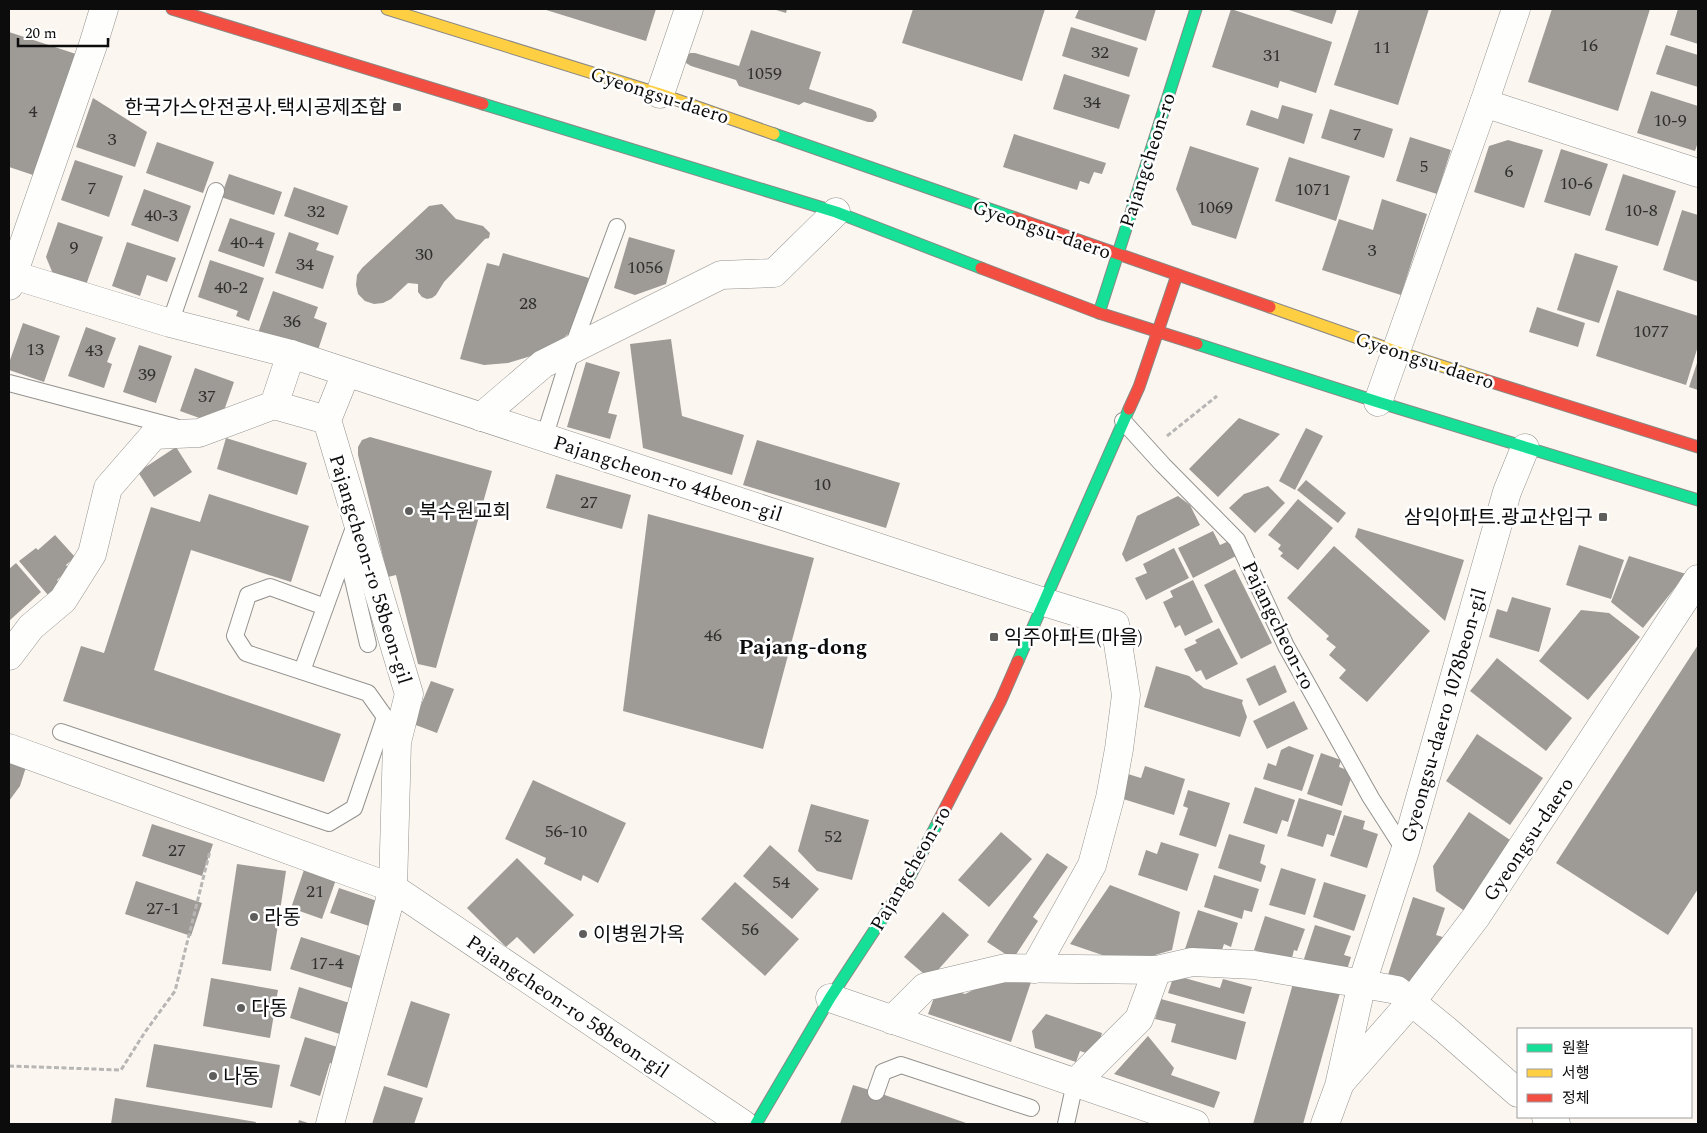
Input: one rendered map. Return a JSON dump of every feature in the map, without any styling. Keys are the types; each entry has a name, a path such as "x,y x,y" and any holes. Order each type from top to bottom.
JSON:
{"main road":[{"path":"172,9 836,212 1099,312 1378,402 1698,500"},
{"name":"Gyeongsu-daero","path":"387,9 660,94 1395,351 1698,447"},
{"name":"Pajangcheon-ro","path":"1099,312 1196,9"},
{"name":"Pajangcheon-ro","path":"756,1124 830,998 910,876 1001,700 1138,386 1177,276"}],"street":[{"path":"12,272 90,54 104,9"},
{"path":"660,94 689,9"},
{"path":"1378,402 1516,9"},
{"path":"1484,104 1698,174"},
{"path":"481,417 544,364 721,275 774,273 836,212"},
{"name":"Pajangcheon-ro 44beon-gil","path":"12,272 170,323 291,354 1044,602"},
{"path":"274,405 291,354"},
{"path":"9,656 32,627 63,600 92,554 108,488 154,435 199,433 274,405 327,420 346,372"},
{"name":"Pajangcheon-ro 58beon-gil","path":"327,420 409,694 398,742 393,888 330,1124"},
{"name":"Gyeongsu-daero 1078beon-gil","path":"1325,1124 1339,1086 1362,984 1404,851 1507,492 1525,448"},
{"name":"Gyeongsu-daero","path":"1339,1086 1412,1001 1476,917 1698,579"},
{"path":"1034,969 1092,865 1110,798 1126,695 1115,624 1044,602"},
{"name":"Pajangcheon-ro 58beon-gil","path":"9,748 393,888 743,1124"},
{"path":"892,1020 925,987 1005,968 1157,970 1192,962 1254,965 1398,990 1517,1092"},
{"path":"1075,1082 1139,1019 1157,970"},
{"path":"830,998 1195,1124"}],"lane":[{"path":"170,323 216,191"},
{"path":"544,438 572,349 617,227"},
{"path":"9,383 199,433"},
{"name":"Pajangcheon-ro","path":"1123,421 1163,465 1237,540 1286,646 1371,798 1404,851"},
{"path":"302,672 357,520"},
{"path":"346,550 368,644"},
{"path":"60,732 329,823 354,808 384,717 368,693 246,653 235,636 248,595 270,587 325,606"},
{"path":"876,1092 883,1072 901,1064 1031,1108"},
{"path":"1066,1124 1075,1082"}],"path":[{"path":"1163,465 1163,439 1217,396"},
{"path":"9,1066 121,1070 175,991 217,824"}],"building":[{"path":"543,9 656,9 646,41"},
{"path":"773,9 787,9 786,13"},
{"path":"913,9 1045,9 1022,81 902,43"},
{"path":"1079,9 1156,9 1146,41 1075,18"},
{"path":"1231,9 1332,42 1316,93 1280,81 1278,88 1212,67"},
{"path":"1286,9 1337,9 1332,24"},
{"path":"1359,9 1429,9 1398,105 1334,85"},
{"path":"1552,9 1650,9 1618,111 1528,82"},
{"path":"1678,9 1698,9 1698,44 1670,35"},
{"path":"1071,27 1138,48 1129,77 1062,56"},
{"path":"751,30 821,52 809,89 872,109 876,112 877,117 873,122 868,122 804,102 799,105 739,86 736,80 686,63 686,57 690,53 695,53 739,66"},
{"path":"9,32 76,54 36,176 9,167"},
{"path":"1666,45 1698,55 1698,87 1656,74"},
{"path":"1064,74 1130,95 1119,129 1053,109"},
{"path":"1651,91 1698,106 1698,142 1695,151 1637,133"},
{"path":"93,98 147,132 135,167 76,147"},
{"path":"1282,105 1313,114 1304,144 1246,125 1251,110 1278,119"},
{"path":"1330,109 1393,129 1384,158 1321,138"},
{"path":"1014,134 1106,163 1102,174 1094,172 1089,184 1080,181 1077,190 1003,167"},
{"path":"1410,137 1451,150 1437,194 1396,181"},
{"path":"1508,140 1543,150 1524,208 1474,192 1489,146"},
{"path":"157,142 214,162 203,193 146,173"},
{"path":"1190,146 1259,168 1236,239 1192,225 1176,189"},
{"path":"1561,149 1608,164 1590,216 1544,202"},
{"path":"1289,157 1350,176 1336,221 1275,201"},
{"path":"75,160 123,176 109,217 61,200"},
{"path":"229,174 282,192 274,215 221,197"},
{"path":"1623,174 1676,191 1658,246 1605,230"},
{"path":"294,187 348,206 338,235 284,216"},
{"path":"144,189 191,206 178,242 131,225"},
{"path":"1382,199 1427,214 1401,295 1322,270 1339,219 1373,230"},
{"path":"442,204 456,219 483,226 490,233 489,238 485,239 444,282 432,298 422,297 418,292 418,284 408,283 391,299 383,303 374,304 365,301 358,294 356,285 357,275 362,268 429,206"},
{"path":"1682,210 1698,215 1698,282 1663,270"},
{"path":"230,218 275,233 264,267 218,251"},
{"path":"58,222 103,237 86,285 53,274 46,257"},
{"path":"289,232 319,243 316,250 334,256 323,289 275,273"},
{"path":"629,237 675,250 666,284 635,295 614,288"},
{"path":"127,242 176,258 167,282 147,275 140,296 112,286"},
{"path":"503,253 589,278 574,329 561,340 531,356 508,363 484,365 460,359 487,263 499,266"},
{"path":"1575,253 1618,266 1599,323 1557,310"},
{"path":"210,260 264,278 249,321 236,316 238,311 198,297"},
{"path":"1617,290 1698,316 1698,346 1686,385 1596,356"},
{"path":"273,291 318,307 314,318 327,323 317,353 258,333"},
{"path":"1537,307 1585,323 1578,347 1529,332"},
{"path":"23,323 60,336 44,382 9,370 9,363"},
{"path":"86,327 116,338 107,362 112,364 104,388 68,376"},
{"path":"671,339 682,416 744,435 732,475 643,448 630,344"},
{"path":"139,345 172,356 156,403 123,392"},
{"path":"1698,360 1698,390 1689,387"},
{"path":"586,362 620,372 608,413 617,415 610,439 567,427"},
{"path":"195,368 234,382 219,425 180,411"},
{"path":"1239,418 1280,434 1218,497 1189,469"},
{"path":"1306,428 1323,436 1295,490 1279,481"},
{"path":"370,437 492,471 436,668 418,664 396,575 388,577 358,455 358,447 362,440"},
{"path":"226,438 307,463 297,495 217,469"},
{"path":"757,440 900,483 886,528 743,485"},
{"path":"176,447 192,472 154,497 138,472"},
{"path":"556,474 631,495 622,529 546,508"},
{"path":"1306,480 1346,513 1338,523 1297,490"},
{"path":"1268,486 1285,503 1255,533 1229,508 1244,494"},
{"path":"209,494 309,526 291,582 191,550 154,670 341,734 324,782 63,701 81,646 104,653 151,507 200,522"},
{"path":"1178,496 1190,505 1200,525 1126,562 1122,554 1137,516"},
{"path":"1298,499 1333,528 1298,570 1280,556 1283,553 1278,549 1281,545 1268,535"},
{"path":"648,514 814,558 763,749 623,711"},
{"path":"1358,528 1464,560 1445,621 1355,537"},
{"path":"1213,531 1220,545 1229,541 1236,556 1193,578 1178,548"},
{"path":"55,535 75,557 66,565 69,569 57,580 60,584 48,595 19,561 36,548 38,550"},
{"path":"1579,545 1624,560 1611,599 1566,585"},
{"path":"1334,546 1430,631 1367,702 1339,678 1346,670 1329,655 1336,647 1326,639 1329,636 1287,598"},
{"path":"1174,548 1189,578 1146,600 1135,578 1147,573 1143,564"},
{"path":"1629,556 1686,574 1643,628 1611,602"},
{"path":"16,563 41,592 9,621 9,569"},
{"path":"1235,569 1272,643 1241,659 1204,585"},
{"path":"1193,580 1213,622 1185,636 1180,625 1175,628 1163,602 1173,597 1170,591"},
{"path":"1512,597 1551,608 1539,652 1489,637 1497,609 1507,612"},
{"path":"1581,610 1609,613 1640,637 1588,700 1539,661"},
{"path":"1219,628 1238,664 1206,680 1201,670 1196,672 1184,649 1197,643 1195,640"},
{"path":"1698,645 1698,889 1668,935 1556,863"},
{"path":"1497,658 1572,718 1546,751 1470,691"},
{"path":"1275,665 1287,692 1259,706 1246,679"},
{"path":"1156,666 1189,676 1204,688 1243,700 1242,703 1247,717 1240,737 1144,707"},
{"path":"431,681 454,689 437,733 413,724"},
{"path":"1294,701 1308,729 1267,749 1253,721"},
{"path":"1477,734 1543,778 1510,825 1446,781"},
{"path":"1289,746 1314,755 1302,791 1263,779 1268,763 1276,766 1281,750"},
{"path":"1321,753 1341,760 1339,767 1353,772 1342,806 1307,794"},
{"path":"9,758 27,764 20,786 9,801"},
{"path":"1145,766 1185,779 1174,815 1120,798 1128,774 1141,778"},
{"path":"533,780 626,823 598,883 583,875 581,881 544,864 546,858 505,839"},
{"path":"1255,787 1295,800 1288,822 1282,820 1277,834 1243,823"},
{"path":"1188,790 1230,803 1216,847 1179,835 1188,808 1183,806"},
{"path":"1299,798 1342,811 1334,836 1327,834 1323,847 1287,836"},
{"path":"811,804 869,820 852,880 817,871 798,851"},
{"path":"1469,812 1513,842 1466,912 1436,891 1433,866"},
{"path":"1344,815 1365,821 1363,829 1378,834 1367,868 1330,856"},
{"path":"152,824 213,844 202,876 142,856"},
{"path":"1001,832 1032,859 989,907 958,880"},
{"path":"1229,834 1265,845 1260,863 1266,866 1261,882 1218,868"},
{"path":"1161,842 1199,854 1187,891 1138,875 1146,850 1157,854"},
{"path":"770,845 819,889 792,919 743,876"},
{"path":"1047,853 1068,867 1033,917 1038,921 1013,959 987,942"},
{"path":"517,858 574,915 534,954 517,937 506,947 467,908"},
{"name":"라동","path":"237,864 286,871 271,971 222,964"},
{"path":"306,864 338,874 322,919 291,908"},
{"path":"1281,868 1316,879 1305,915 1269,905"},
{"path":"1214,875 1259,889 1252,912 1244,910 1242,919 1204,907"},
{"path":"136,881 202,903 191,936 125,914"},
{"path":"735,882 799,939 765,976 701,919"},
{"path":"1324,882 1366,895 1354,931 1313,917"},
{"path":"1110,885 1180,912 1172,950 1142,959 1108,957 1070,944"},
{"path":"339,888 380,902 378,929 330,913"},
{"path":"1413,897 1445,908 1436,935 1446,938 1415,987 1387,978"},
{"path":"1198,910 1238,923 1231,947 1224,944 1219,959 1185,949"},
{"path":"943,912 969,935 930,979 904,957"},
{"path":"1265,916 1305,929 1297,951 1294,950 1291,962 1254,950"},
{"path":"1315,925 1351,936 1344,955 1351,957 1345,976 1303,962"},
{"path":"301,937 364,957 354,989 290,969"},
{"path":"1006,974 1031,982 1011,1042 928,1014 935,995 942,998 946,988 965,994"},
{"path":"1174,975 1220,988 1223,979 1252,987 1244,1014 1168,993"},
{"name":"다동","path":"211,978 278,990 270,1038 203,1026"},
{"path":"1294,980 1340,993 1303,1124 1253,1124"},
{"path":"299,987 359,1006 349,1037 290,1018"},
{"path":"1161,999 1246,1022 1236,1060 1171,1042 1176,1024 1155,1019"},
{"path":"411,1001 450,1014 427,1088 387,1075"},
{"path":"1046,1014 1102,1033 1095,1056 1080,1051 1076,1062 1035,1048 1032,1031"},
{"path":"1148,1036 1174,1068 1171,1075 1220,1092 1214,1108 1114,1074"},
{"path":"305,1037 344,1049 339,1066 330,1063 320,1096 290,1086"},
{"name":"나동","path":"154,1044 280,1065 272,1108 146,1087"},
{"path":"853,1085 876,1092 969,1124 840,1124"},
{"path":"384,1086 423,1098 414,1124 372,1124"},
{"path":"115,1098 256,1122 255,1124 111,1124"},
{"path":"299,1120 311,1124 298,1124"}],"traffic: fast":[{"path":"1099,313 1196,9"},
{"path":"483,104 836,212 981,268"},
{"path":"774,134 1015,218"},
{"path":"1197,344 1378,402 1698,500"},
{"path":"1018,661 1129,409"},
{"path":"756,1124 830,998 910,876 938,822"}],"traffic: slow":[{"path":"387,9 660,94 774,134"},
{"path":"1270,307 1485,380"}],"traffic: jam":[{"path":"172,9 483,104"},
{"path":"1015,218 1270,307"},
{"path":"981,268 1099,313 1197,344"},
{"path":"1129,409 1139,387 1177,275"},
{"path":"1485,380 1698,447"},
{"path":"938,822 1001,700 1018,661"}],"place":[{"name":"한국가스안전공사.택시공제조합","path":"397,107"},
{"name":"북수원교회","path":"409,511"},
{"name":"삼익아파트.광교산입구","path":"1603,517"},
{"name":"익주아파트(마을)","path":"994,637"},
{"name":"라동","path":"254,917"},
{"name":"이병원가옥","path":"583,934"},
{"name":"다동","path":"241,1008"},
{"name":"나동","path":"213,1076"}],"district":[{"name":"Pajang-dong","path":"803,646"}]}
